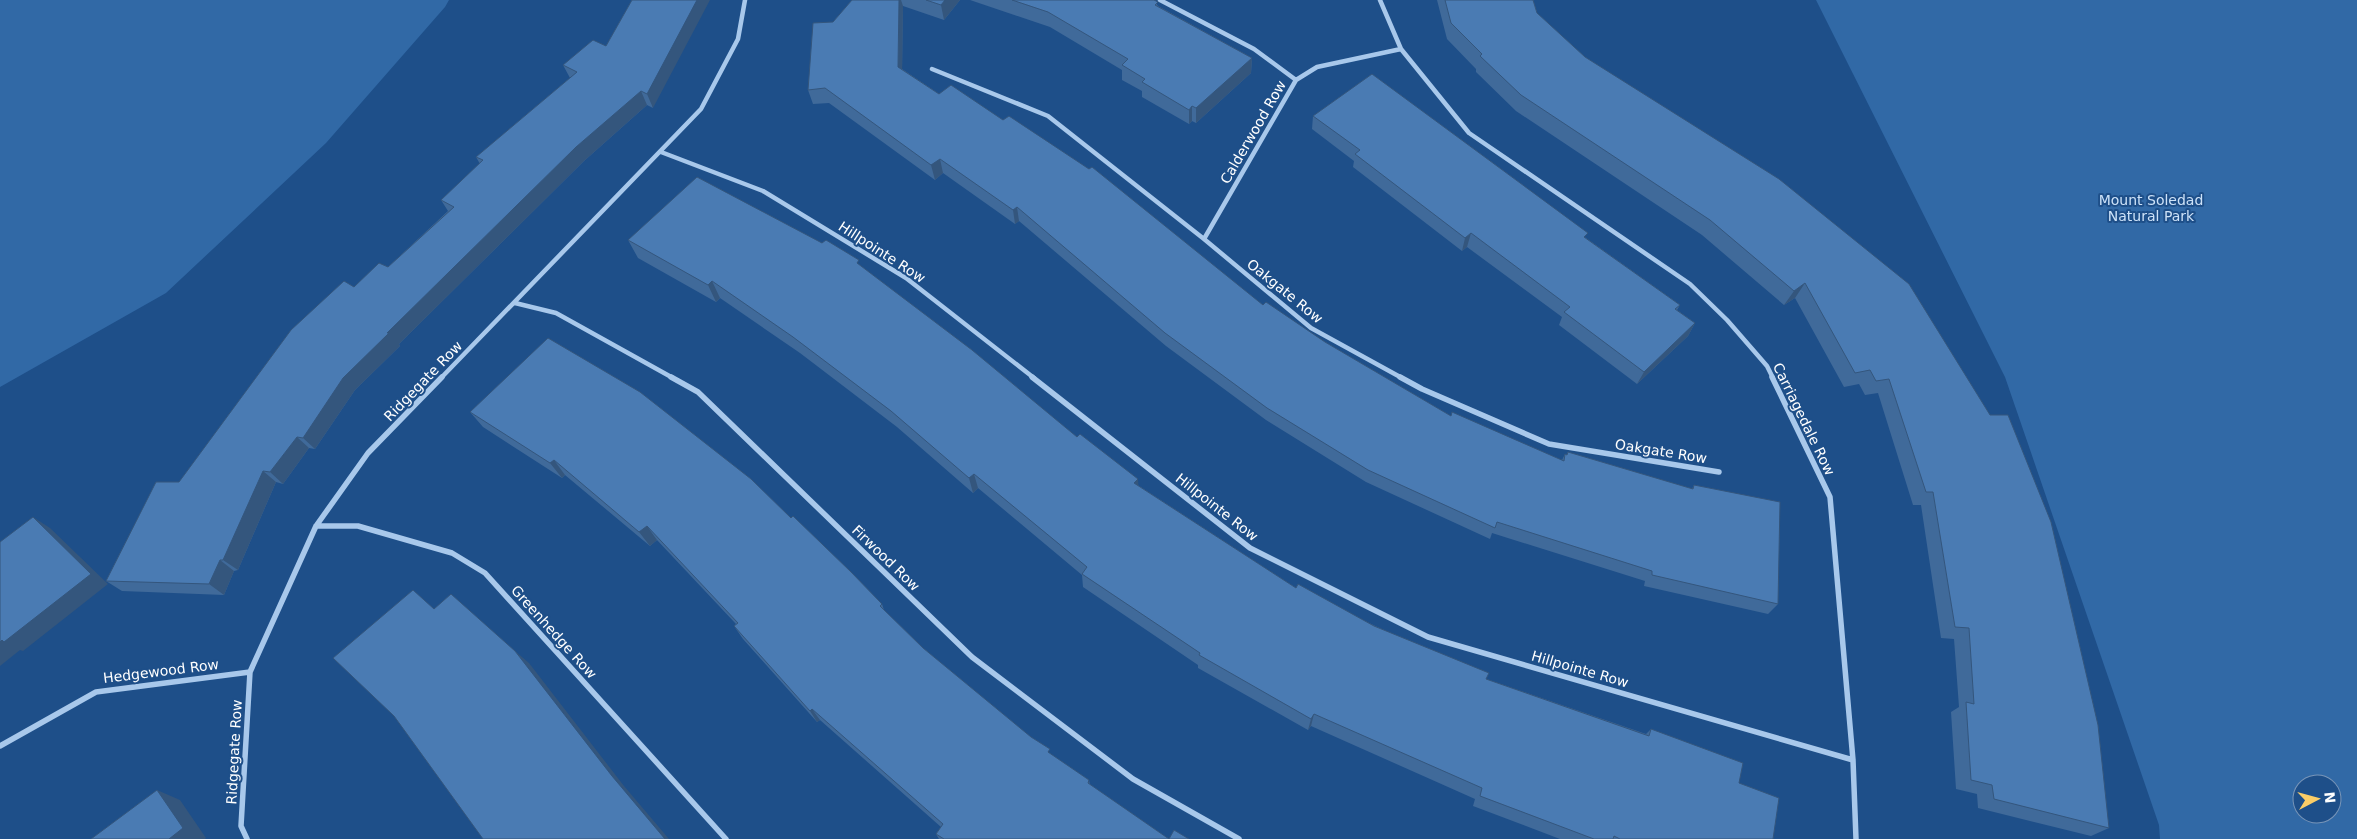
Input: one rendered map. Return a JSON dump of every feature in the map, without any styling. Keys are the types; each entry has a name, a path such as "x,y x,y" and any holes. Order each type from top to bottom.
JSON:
{"street":[{"name":"Ridgegate Row","path":"247,839 241,826 250,672 316,526 368,453 701,110 738,39 745,0"},
{"path":"1160,0 1254,48 1296,80"},
{"name":"Carriagedale Row","path":"1380,0 1401,49 1469,133 1690,284 1727,320 1767,366 1830,497 1853,760 1856,839"},
{"name":"Calderwood Row","path":"1204,239 1296,80 1318,66 1401,49"},
{"name":"Oakgate Row","path":"932,69 1048,116 1204,239 1311,328 1422,389 1549,444 1719,472"},
{"name":"Hillpointe Row","path":"661,152 763,191 906,278 1250,548 1428,637 1853,760"},
{"name":"Firwood Row","path":"515,303 556,313 698,392 972,656 1133,779 1240,839"},
{"name":"Greenhedge Row","path":"316,526 358,526 452,553 485,573 726,839"},
{"name":"Hedgewood Row","path":"0,746 96,692 250,672"}],"green space":[{"path":"0,0 449,0 445,7 326,143 166,293 0,387"},
{"name":"Mount Soledad Natural Park","path":"1816,0 2357,0 2357,839 2160,839 2159,825 2005,377"}],"building":[{"path":"632,0 697,0 647,94 641,91 576,147 343,378 303,438 297,437 270,472 263,471 223,560 220,560 209,584 106,581 156,482 179,482 291,330 344,281 354,287 379,263 388,267 454,207 441,200 483,160 476,157 577,72 563,65 593,40 606,46"},
{"path":"852,0 899,0 898,67 939,94 951,85 1003,120 1009,116 1089,169 1092,167 1263,305 1266,302 1325,342 1451,416 1452,412 1564,461 1565,454 1567,455 1568,452 1693,489 1694,485 1780,502 1778,604 1652,575 1652,571 1497,522 1495,528 1368,470 1267,408 1165,333 1017,207 1013,210 940,159 931,165 825,88 808,90 813,23 833,22"},
{"path":"926,0 945,0 941,5"},
{"path":"1012,0 1154,0 1158,2 1155,5 1252,58 1196,108 1192,106 1189,110 1142,82 1145,79 1122,65 1128,59 1048,12"},
{"path":"1445,0 1533,0 1537,13 1585,57 1779,179 1909,284 1990,415 2008,415 2051,522 2098,725 2109,828 1994,799 1992,785 1971,780 1966,702 1974,704 1969,628 1955,627 1933,492 1926,492 1889,379 1876,381 1870,370 1855,373 1805,283 1794,291 1710,220 1521,95 1480,56 1482,54 1451,23"},
{"path":"1372,74 1588,233 1584,237 1680,305 1675,309 1695,323 1644,372 1564,312 1570,307 1471,233 1465,238 1355,154 1360,150 1313,116"},
{"path":"697,177 822,243 826,240 859,260 857,263 972,350 1077,437 1080,434 1138,479 1134,483 1296,588 1298,584 1374,626 1489,673 1486,679 1649,736 1651,729 1743,763 1739,783 1779,798 1773,839 1620,839 1614,836 1613,839 1594,839 1480,796 1482,788 1314,714 1311,719 1199,655 1200,653 1082,574 1087,567 974,474 969,478 891,411 793,337 712,281 708,285 628,240"},
{"path":"548,338 640,392 751,479 791,518 793,516 851,572 882,604 880,606 923,648 1031,737 1050,749 1048,752 1089,780 1088,783 1169,839 944,839 936,834 943,824 812,709 810,711 734,626 738,623 647,526 639,532 554,460 550,463 470,412"},
{"path":"33,517 91,574 4,642 2,640 0,642 0,542"},
{"path":"413,590 434,609 451,594 515,651 612,776 665,839 483,839 394,716 333,658"},
{"path":"157,790 183,828 169,839 91,839"},
{"path":"1174,830 1189,839 1169,839"}]}
